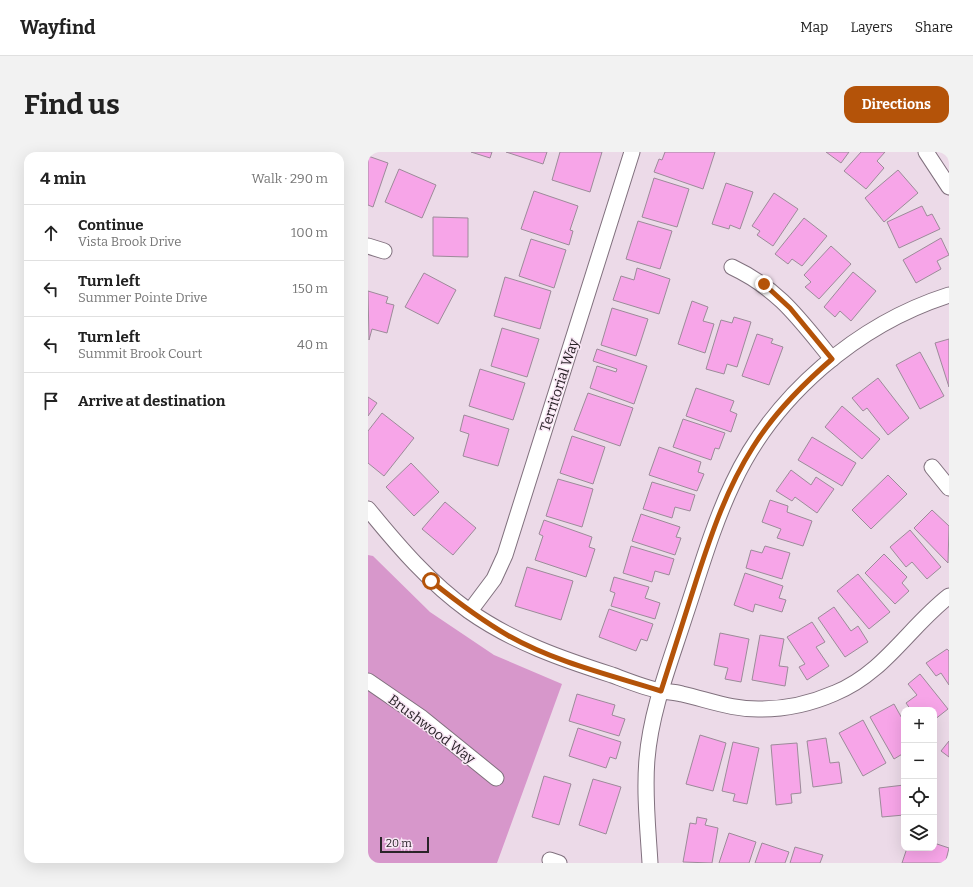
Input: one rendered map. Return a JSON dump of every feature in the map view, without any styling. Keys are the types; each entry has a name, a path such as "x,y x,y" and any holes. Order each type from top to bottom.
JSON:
{"street":[{"name":"Territorial Way","path":"470,611 494,579 505,555 632,152"},
{"path":"926,152 949,187"},
{"path":"368,246 384,251"},
{"path":"732,267 764,284 778,295 832,359"},
{"path":"650,863 647,759 652,723 717,517 734,481 753,446 776,415 803,385 832,359 875,329 910,310 949,295"},
{"path":"932,467 949,488"},
{"path":"368,509 402,552 431,581 470,611 509,636 546,653 661,691 680,693 724,706 743,708 781,708 819,700 837,693 871,673 949,596"},
{"name":"Brushwood Way","path":"368,681 422,718 496,778"}],"shaded area":[{"path":"368,555 373,556 430,612 494,655 562,684 497,863 368,863"}],"building":[{"path":"471,152 492,152 490,158"},
{"path":"506,152 547,152 543,164"},
{"path":"560,152 602,152 590,192 552,180"},
{"path":"665,152 715,152 703,189 654,172 659,159 662,160"},
{"path":"826,152 849,152 841,163"},
{"path":"861,152 885,152 877,161 884,168 866,189 844,171"},
{"path":"368,156 388,163 373,207 368,205"},
{"path":"399,169 436,185 422,218 385,202"},
{"path":"898,170 918,193 884,222 865,198"},
{"path":"654,178 689,189 677,227 642,217"},
{"path":"726,183 753,192 740,229 730,225 729,229 712,224"},
{"path":"534,191 578,206 570,230 573,231 569,245 521,229"},
{"path":"774,193 798,209 773,246 757,235 760,231 752,226"},
{"path":"922,206 927,216 932,214 940,229 899,248 887,222"},
{"path":"433,217 468,218 468,257 433,256"},
{"path":"804,218 827,236 802,266 792,259 788,264 775,254"},
{"path":"638,221 672,231 660,269 626,259"},
{"path":"941,238 949,255 937,261 941,269 916,283 903,260"},
{"path":"531,239 566,250 554,288 519,276"},
{"path":"831,246 851,264 819,299 805,287 811,282 804,275"},
{"path":"637,268 670,279 659,314 613,300 621,276 634,280"},
{"path":"853,272 876,291 851,321 840,311 835,317 824,307"},
{"path":"424,273 456,290 438,324 405,307"},
{"path":"505,277 551,291 540,329 494,316"},
{"path":"368,291 388,297 386,303 394,305 387,333 372,329 369,340"},
{"path":"692,301 708,307 703,321 714,324 705,353 678,344"},
{"path":"612,308 648,319 636,356 601,345"},
{"path":"734,317 751,322 737,367 727,364 724,374 706,369 721,320 732,323"},
{"path":"502,328 539,339 527,377 491,366"},
{"path":"757,334 773,339 771,343 783,347 769,385 742,376"},
{"path":"949,339 949,387 935,343"},
{"path":"597,349 647,366 634,404 590,388 597,366 616,372 617,369 593,361"},
{"path":"920,352 944,396 920,409 896,365"},
{"path":"480,369 525,383 513,420 469,406"},
{"path":"878,378 909,418 888,435 867,408 863,411 852,398"},
{"path":"696,388 734,401 730,411 737,414 731,432 686,416"},
{"path":"588,393 633,408 620,446 574,430"},
{"path":"368,397 377,403 368,416"},
{"path":"842,406 880,439 862,459 825,427"},
{"path":"382,413 414,438 384,476 368,463 368,431"},
{"path":"464,415 509,429 498,466 463,456 469,434 460,431"},
{"path":"683,419 725,433 719,449 715,448 711,460 673,447"},
{"path":"572,436 605,447 593,484 560,473"},
{"path":"812,437 856,463 842,486 798,460"},
{"path":"659,447 701,462 698,472 704,474 697,491 649,475"},
{"path":"411,463 439,492 414,516 386,487"},
{"path":"791,470 811,485 816,477 834,489 817,513 795,497 792,501 776,491"},
{"path":"888,475 907,494 871,529 852,510"},
{"path":"558,479 593,489 582,527 546,516"},
{"path":"652,482 695,495 690,511 675,507 672,518 643,509"},
{"path":"770,500 788,506 787,512 812,521 803,546 777,538 781,529 762,522"},
{"path":"445,502 476,528 453,555 422,529"},
{"path":"932,510 949,526 948,563 914,528"},
{"path":"641,514 680,527 676,537 681,538 675,555 632,541"},
{"path":"544,520 592,537 589,547 595,549 586,577 535,560 543,536 539,534"},
{"path":"910,530 941,567 927,579 912,562 906,567 890,547"},
{"path":"631,546 674,559 669,575 655,571 652,582 623,573"},
{"path":"765,546 790,553 782,579 746,568 751,550 762,553"},
{"path":"884,554 907,577 902,583 909,591 895,604 865,573"},
{"path":"527,567 573,581 561,620 515,606"},
{"path":"745,573 783,586 779,598 786,600 782,612 755,604 753,612 734,605"},
{"path":"858,574 890,612 869,629 837,591"},
{"path":"614,577 649,587 645,598 660,603 655,619 611,606 615,593 610,591"},
{"path":"834,607 851,631 858,626 868,642 845,657 818,618"},
{"path":"609,609 653,624 647,641 641,639 636,651 599,637"},
{"path":"812,622 825,642 816,647 829,666 807,680 799,667 805,664 787,637"},
{"path":"720,633 749,639 741,682 725,679 728,668 714,665"},
{"path":"760,635 784,639 779,666 788,667 785,686 752,680"},
{"path":"947,649 949,651 949,685 941,673 936,676 926,663"},
{"path":"920,674 948,709 937,718 937,707 909,707 906,703 917,695 908,684"},
{"path":"577,694 615,705 612,715 625,719 619,736 569,721"},
{"path":"894,704 901,717 901,755 894,759 870,717"},
{"path":"863,720 886,763 863,776 839,733"},
{"path":"578,728 621,742 616,759 610,757 606,768 569,756"},
{"path":"700,735 726,743 713,791 686,784"},
{"path":"826,738 830,763 839,762 842,783 813,787 807,741"},
{"path":"949,741 949,757 941,751"},
{"path":"733,742 759,748 747,804 733,801 735,794 722,791"},
{"path":"797,743 801,793 791,794 792,803 776,805 771,745"},
{"path":"544,776 571,784 559,825 532,817"},
{"path":"593,779 621,787 606,834 579,825"},
{"path":"901,785 901,815 882,817 879,788"},
{"path":"697,817 707,819 705,825 718,828 712,863 683,862 690,823 696,824"},
{"path":"729,833 756,842 749,863 719,863"},
{"path":"762,843 789,852 785,863 755,863"},
{"path":"937,844 949,848 946,860 949,861 949,863 902,863 906,851 937,851"},
{"path":"795,847 823,855 820,863 790,863"}],"route":[{"path":"431,581 470,611 509,636 546,653 661,691 717,517 734,481 753,446 776,415 803,385 832,359 790,308 778,295 764,284"}]}
